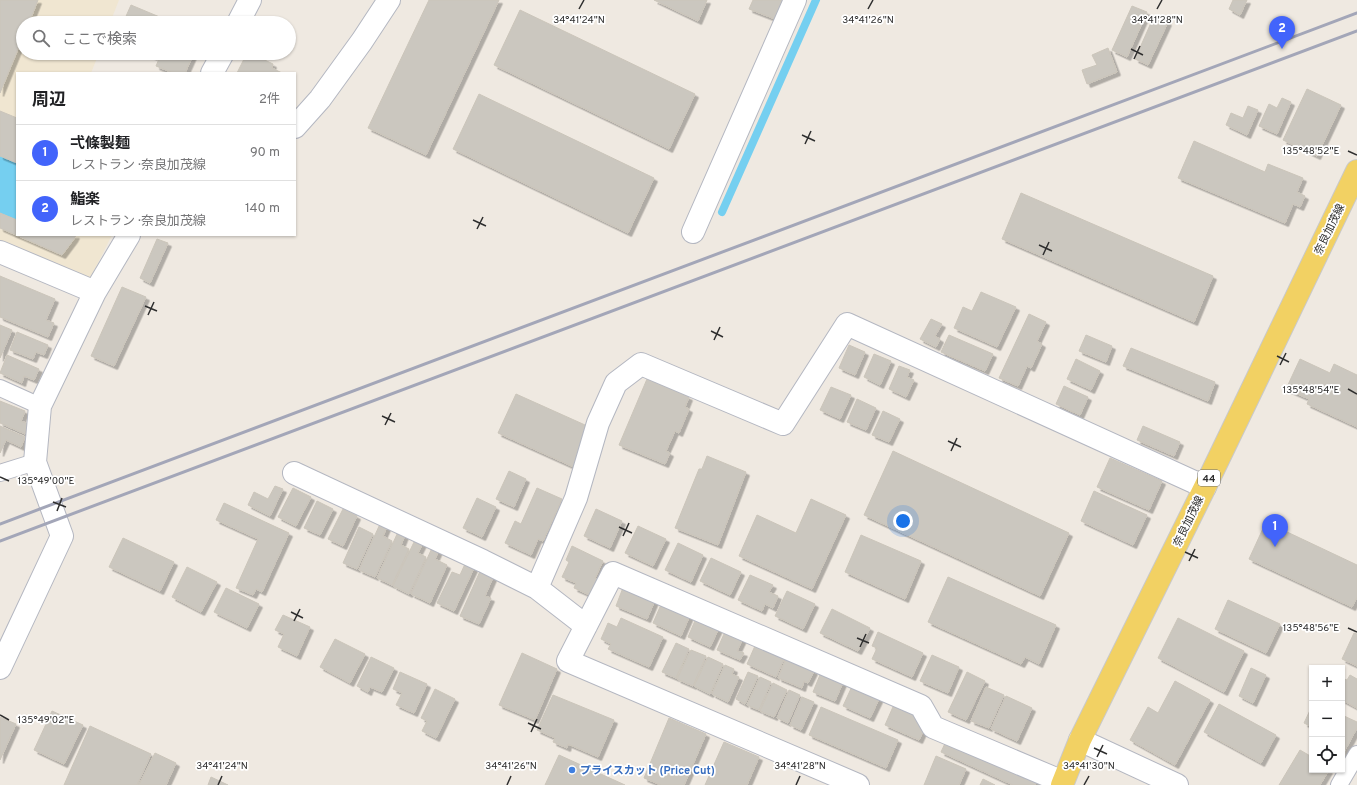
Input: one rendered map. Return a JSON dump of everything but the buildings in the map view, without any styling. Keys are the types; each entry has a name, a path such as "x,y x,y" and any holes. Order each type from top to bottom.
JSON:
{"main road":[{"name":"奈良加茂線","path":"1062,783 1080,740 1357,172"}],"street":[{"path":"242,16 250,0"},
{"path":"296,126 320,99 362,41 389,0"},
{"path":"693,232 795,0"},
{"path":"213,72 219,60"},
{"path":"0,668 62,536 35,462 40,406 95,292 128,236"},
{"path":"0,252 95,292"},
{"path":"537,588 576,498 598,422 616,383 641,364 783,424 847,324 1204,487"},
{"path":"294,473 482,560 537,588 586,626"},
{"path":"858,785 568,661 613,572 921,706 933,727 1062,783"},
{"path":"1080,740 1176,785"}],"lane":[{"path":"0,388 40,406"},
{"path":"0,473 35,462"},
{"path":"1339,785 1357,754"}],"shaded area":[{"path":"0,0 119,0 113,16 16,16 16,60 96,60 91,72 16,72 16,236 112,236 90,279 0,241"}],"water":[{"path":"0,156 16,163 16,220 0,213"}],"waterway":[{"path":"722,212 816,0"}],"railway":[{"path":"0,524 1357,13"},
{"path":"0,541 1357,31"}],"place":[{"name":"鮨楽","path":"1282,49"},
{"name":"弌條製麺","path":"1275,547"},
{"name":"プライスカット (Price Cut)","path":"572,770"}]}
